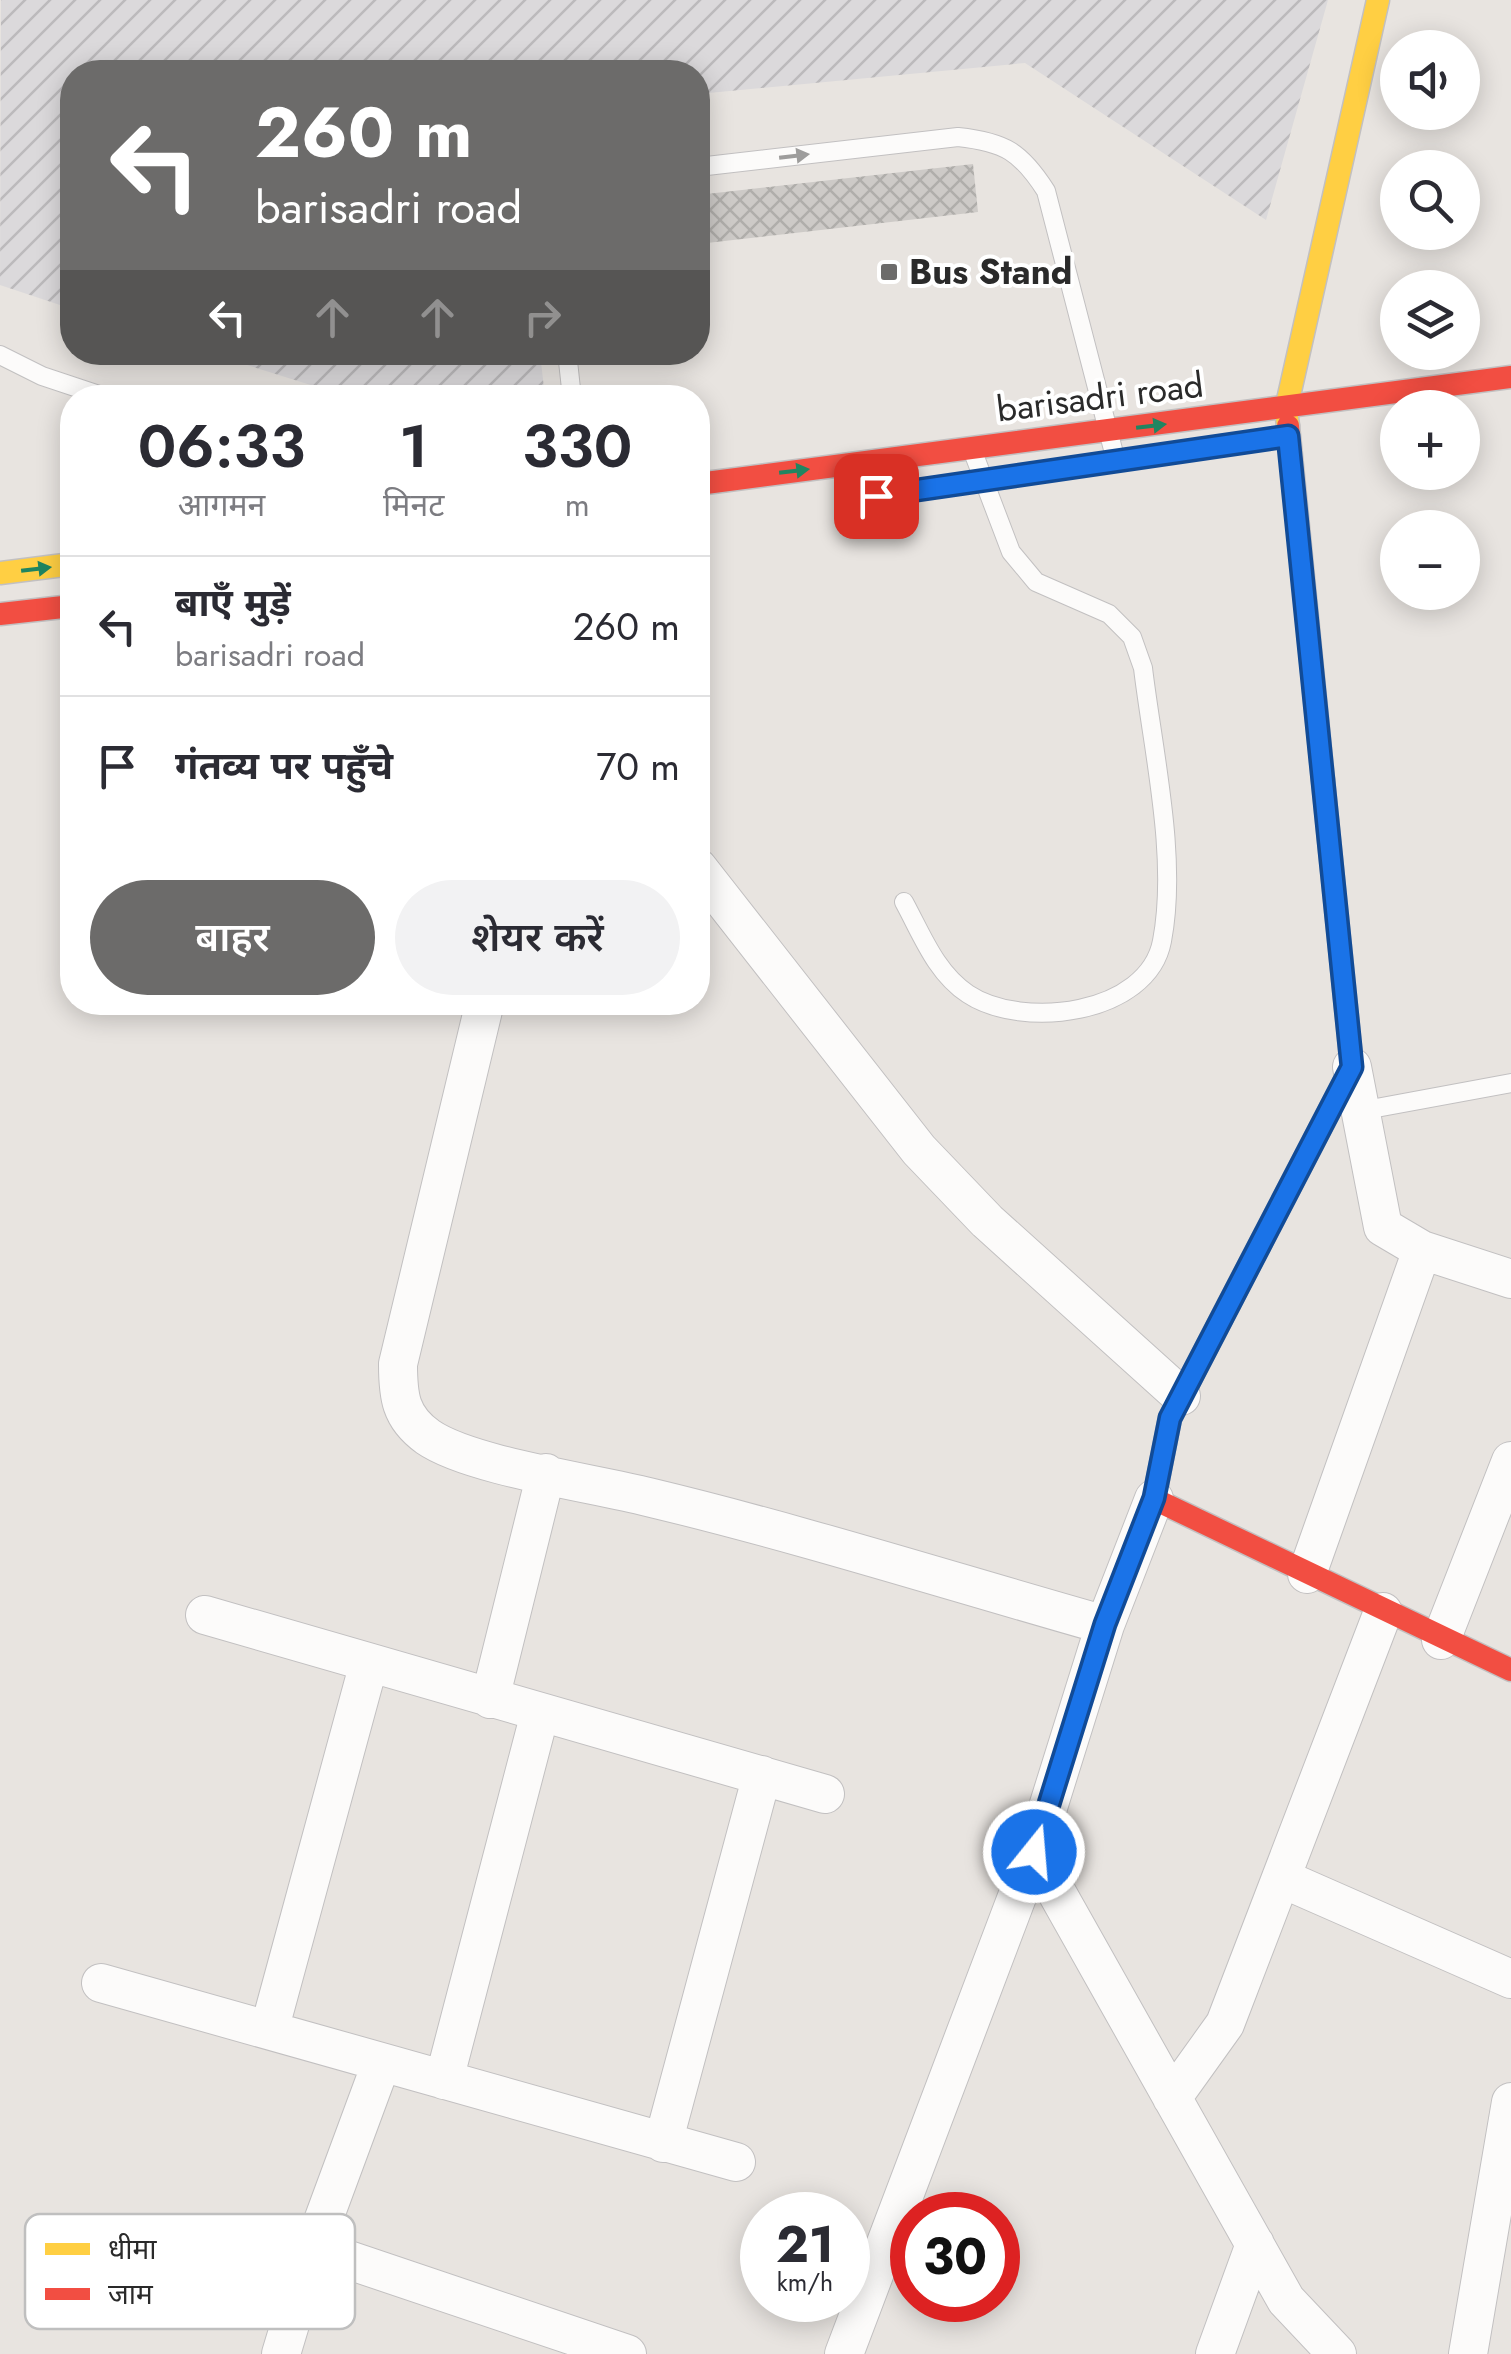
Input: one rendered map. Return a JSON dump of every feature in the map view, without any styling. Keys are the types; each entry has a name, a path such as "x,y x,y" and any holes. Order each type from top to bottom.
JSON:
{"street":[{"path":"1378,0 1286,409 1352,1067 1383,1228 1422,1250 1511,1278"},
{"name":"barisadri road","path":"710,482 1511,377"},
{"path":"0,573 60,566"},
{"path":"0,614 60,607"},
{"path":"710,883 919,1150 986,1220 1181,1396"},
{"path":"482,1015 404,1329 398,1364 398,1401 409,1421 430,1438 466,1454 652,1498 1105,1624"},
{"path":"844,2354 1034,1852 1105,1624 1154,1498 1170,1418 1352,1067"},
{"path":"1307,1574 1422,1250"},
{"path":"1440,1640 1511,1461"},
{"path":"490,1699 546,1473"},
{"path":"1154,1498 1440,1640 1511,1670"},
{"path":"1172,2098 1224,2024 1383,1612"},
{"path":"205,1615 825,1794"},
{"path":"270,2027 369,1664"},
{"path":"444,2080 540,1713"},
{"path":"664,2143 762,1775"},
{"path":"1034,1852 1286,2300 1337,2354"},
{"path":"1281,1878 1511,1979"},
{"path":"101,1983 270,2027 380,2064 736,2162"},
{"path":"325,2214 380,2064"},
{"path":"1468,2354 1511,2102"},
{"path":"1215,2354 1255,2244"},
{"path":"355,2266 531,2339 627,2354"},
{"path":"281,2354 289,2329"}],"lane":[{"path":"710,166 958,137 994,141 1028,162 1046,191 1116,461"},
{"path":"0,356 69,385"},
{"path":"904,902 940,970 968,994 998,1010 1023,1014 1046,1016 1118,994 1147,972 1162,942 1167,870 1143,668 1132,636 1109,614 1036,582 1011,552 972,449"},
{"path":"1360,1111 1511,1082"}],"shaded area":[{"path":"1,0 1328,0 1266,220 1025,63 710,93 710,60 60,60 60,305 0,285"},
{"path":"247,365 541,365 544,385 311,385"}],"building":[{"path":"973,164 978,212 710,243 710,194"}],"traffic: slow":[{"path":"1288,426 1286,409 1378,0"},
{"path":"0,573 60,566"},
{"path":"1229,1304 1352,1067 1323,780"}],"traffic: jam":[{"path":"710,482 1511,377"},
{"path":"1288,426 1323,780"},
{"path":"0,614 60,607"},
{"path":"1229,1304 1170,1418 1154,1499 1511,1670"}],"place":[{"name":"Bus Stand","path":"889,272"}],"route":[{"path":"876,496 1288,436 1352,1067 1170,1418 1154,1498 1105,1624 1034,1852"}]}
